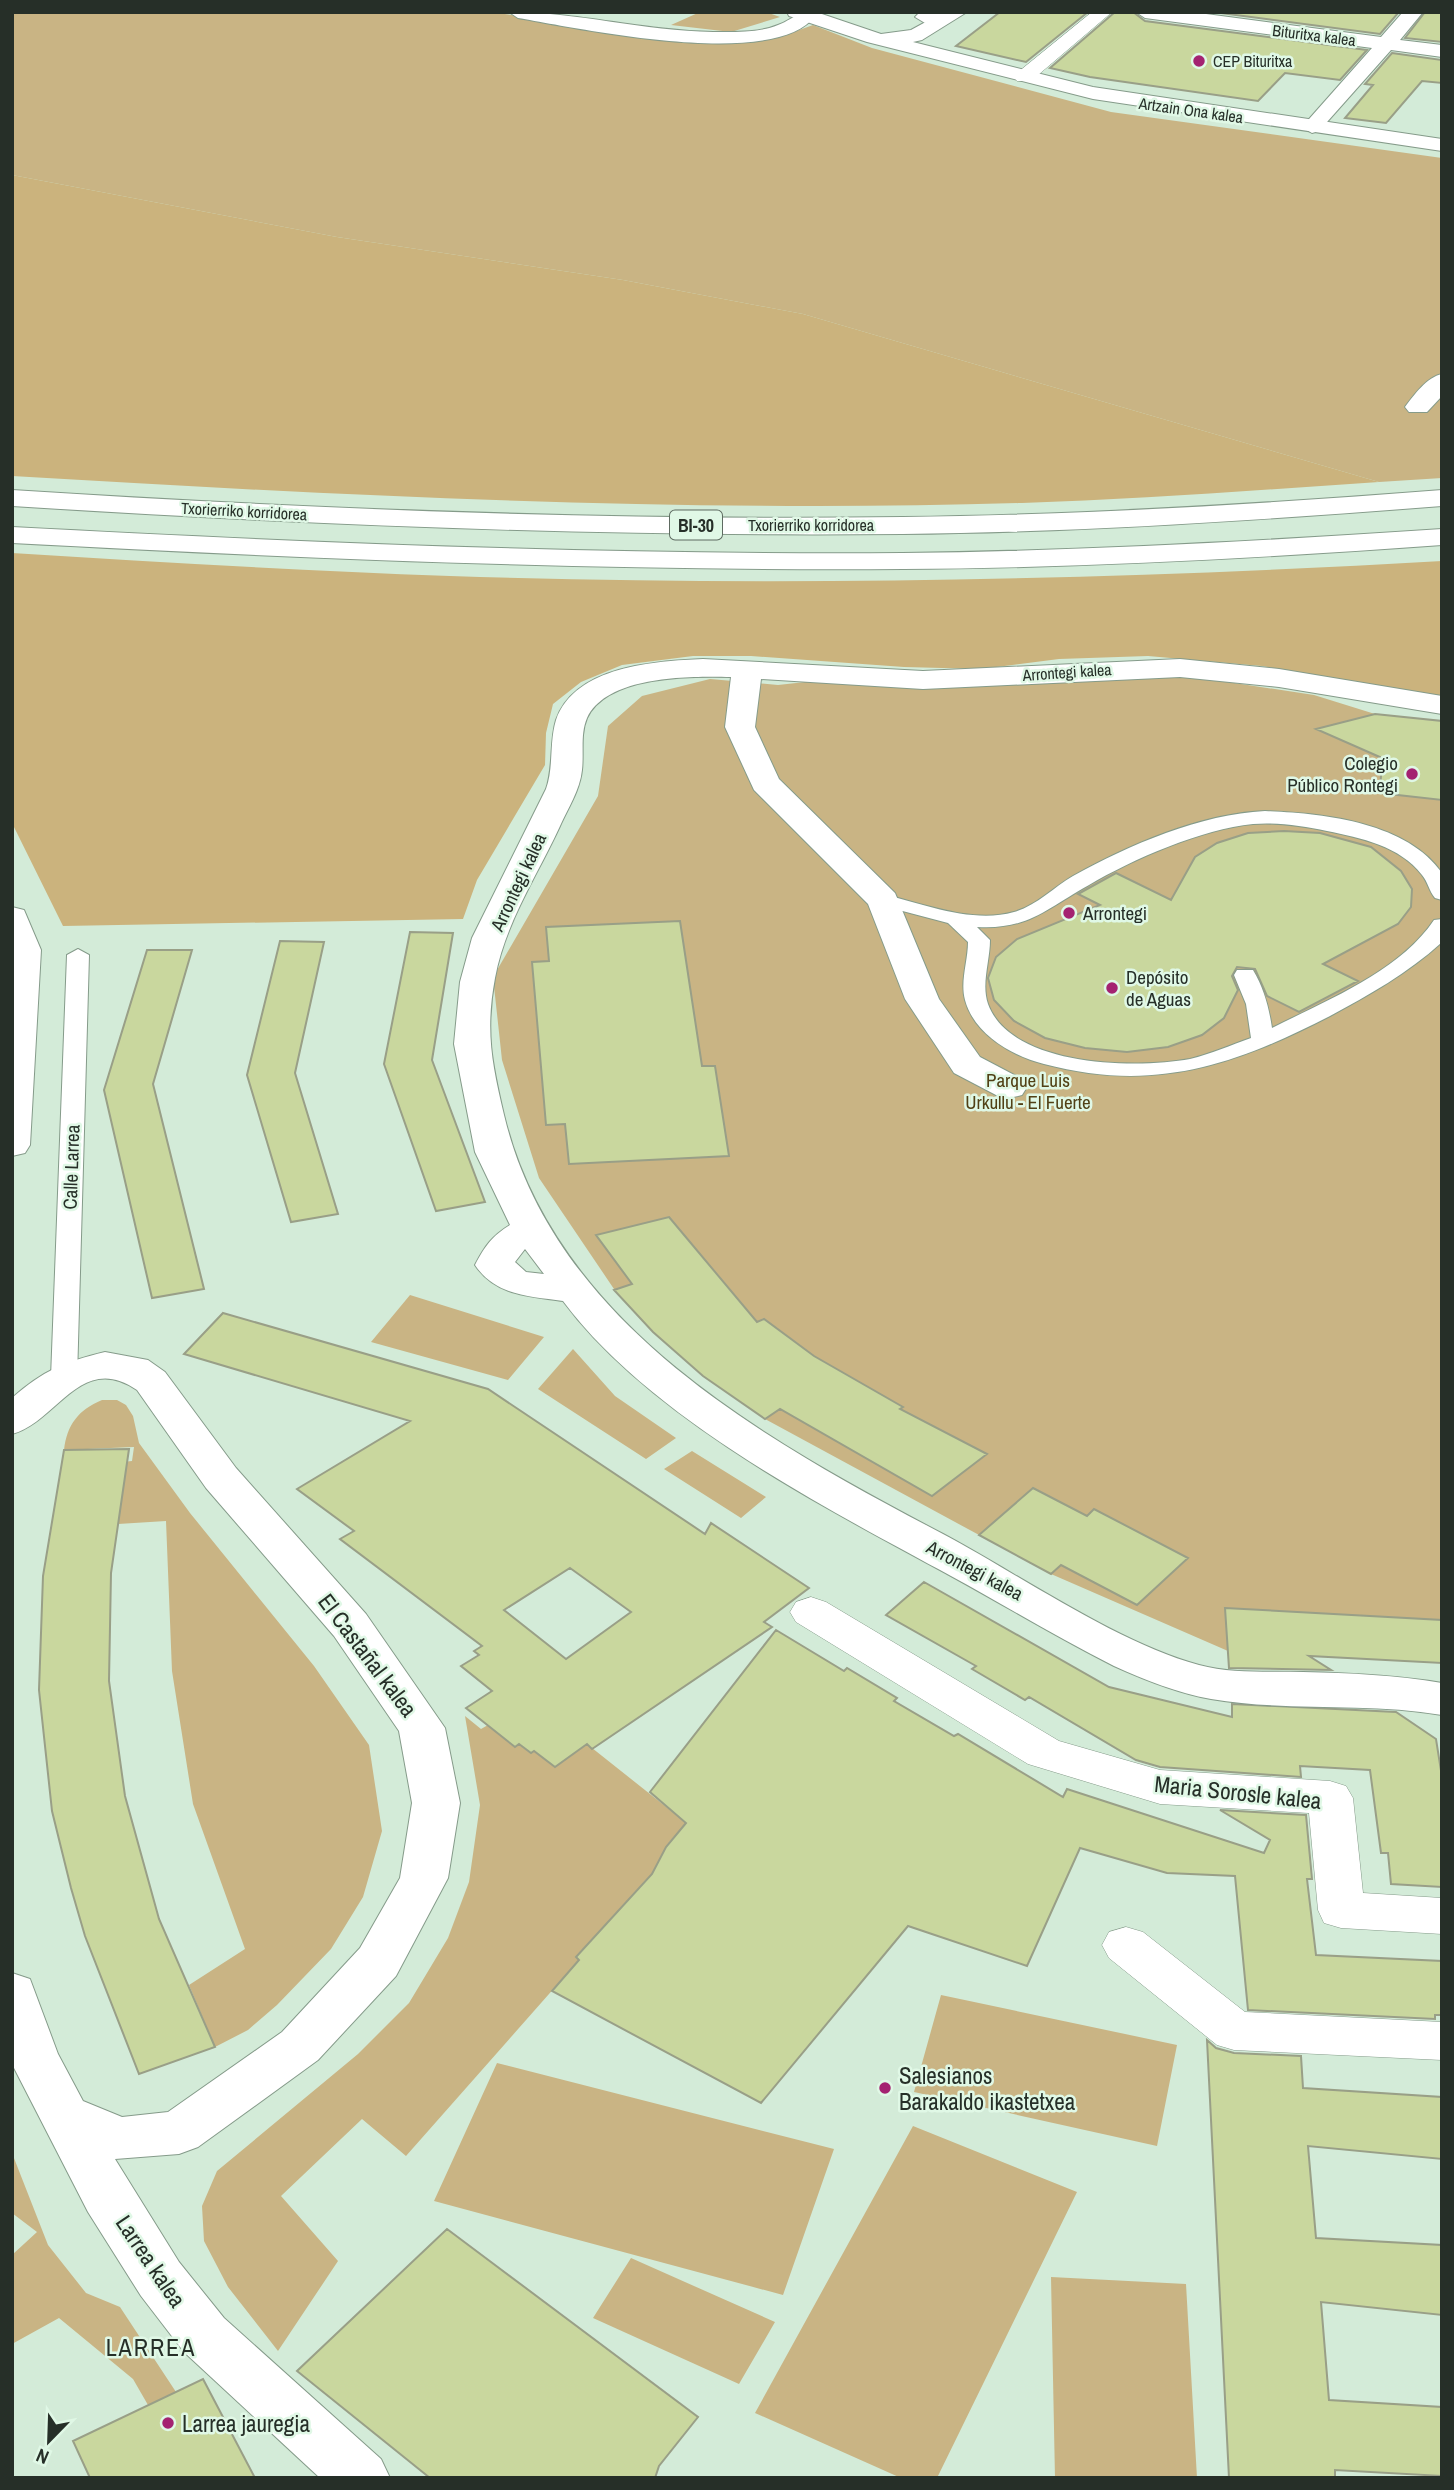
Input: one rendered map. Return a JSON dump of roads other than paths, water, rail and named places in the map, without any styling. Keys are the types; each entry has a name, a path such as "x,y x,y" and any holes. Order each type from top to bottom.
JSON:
{"main road":[{"path":"518,12 649,32 725,39 751,38 791,26 807,13"},
{"path":"842,20 932,19 958,12"},
{"name":"Bituritxa kalea","path":"1145,12 1442,51"},
{"path":"1263,28 1278,12"},
{"path":"1312,127 1414,12"},
{"name":"Artzain Ona kalea","path":"807,13 842,20 882,36"},
{"name":"Artzain Ona kalea","path":"807,13 944,56 1143,103 1442,145"},
{"path":"882,36 915,36 932,19"},
{"path":"932,19 932,48 944,56"},
{"path":"1418,407 1442,381"},
{"name":"Txorierriko korridorea","path":"12,498 468,521 821,526 1153,520 1442,498"},
{"name":"Txorierriko korridorea","path":"12,534 365,554 793,562 1113,557 1442,537"},
{"name":"Arrontegi kalea","path":"1442,705 1275,678 1182,668 1095,669 934,680 864,680 703,665 628,678 596,692 582,703 570,720 565,779 505,903 478,973 471,1054 496,1164 530,1229 573,1290 585,1306 677,1392 760,1450 917,1539 1143,1661 1184,1677 1231,1687 1415,1693 1442,1699"},
{"path":"747,669 740,727 765,783 883,900 922,999 967,1065 1009,1087"},
{"path":"12,917 24,950 12,1145"},
{"path":"530,1229 505,1244 494,1265 515,1282 573,1290"},
{"name":"El Castañal kalea","path":"12,1421 64,1378 105,1366 134,1369 151,1381 220,1478 350,1625 422,1728 436,1803 424,1878 378,1962 300,2046 179,2132 120,2139 65,2116"},
{"name":"Larrea kalea","path":"14,2007 33,2055 107,2196 160,2279 204,2334 361,2478"}],"street":[{"path":"1024,77 1103,12"},
{"name":"Maria Sorosle kalea","path":"811,1612 1044,1753 1160,1787 1330,1798 1341,1910 1442,1916"},
{"path":"1126,1945 1234,2031 1442,2041"}],"lane":[{"path":"1442,894 1436,876 1410,852 1370,834 1321,823 1252,818 1179,838 1085,878 1017,918 995,936 971,982 980,1011 1002,1037 1037,1056 1089,1067 1139,1071 1202,1063 1263,1041 1411,958 1440,934 1442,925"},
{"path":"883,900 956,918 1017,918"},
{"path":"956,918 979,940 981,960"},
{"name":"Calle Larrea","path":"64,1378 78,955"},
{"path":"1245,975 1257,1004 1263,1041"}],"place":[{"name":"CEP Bituritxa","path":"1199,61"},
{"name":"Colegio Público Rontegi","path":"1412,774"},
{"name":"Arrontegi","path":"1069,913"},
{"name":"Depósito de Aguas","path":"1112,988"},
{"name":"Salesianos Barakaldo ikastetxea","path":"885,2088"},
{"name":"Larrea jauregia","path":"168,2423"}],"district":[{"name":"LARREA","path":"151,2347"}],"park label":[{"name":"Parque Luis Urkullu - El Fuerte","path":"1028,1091"}]}
